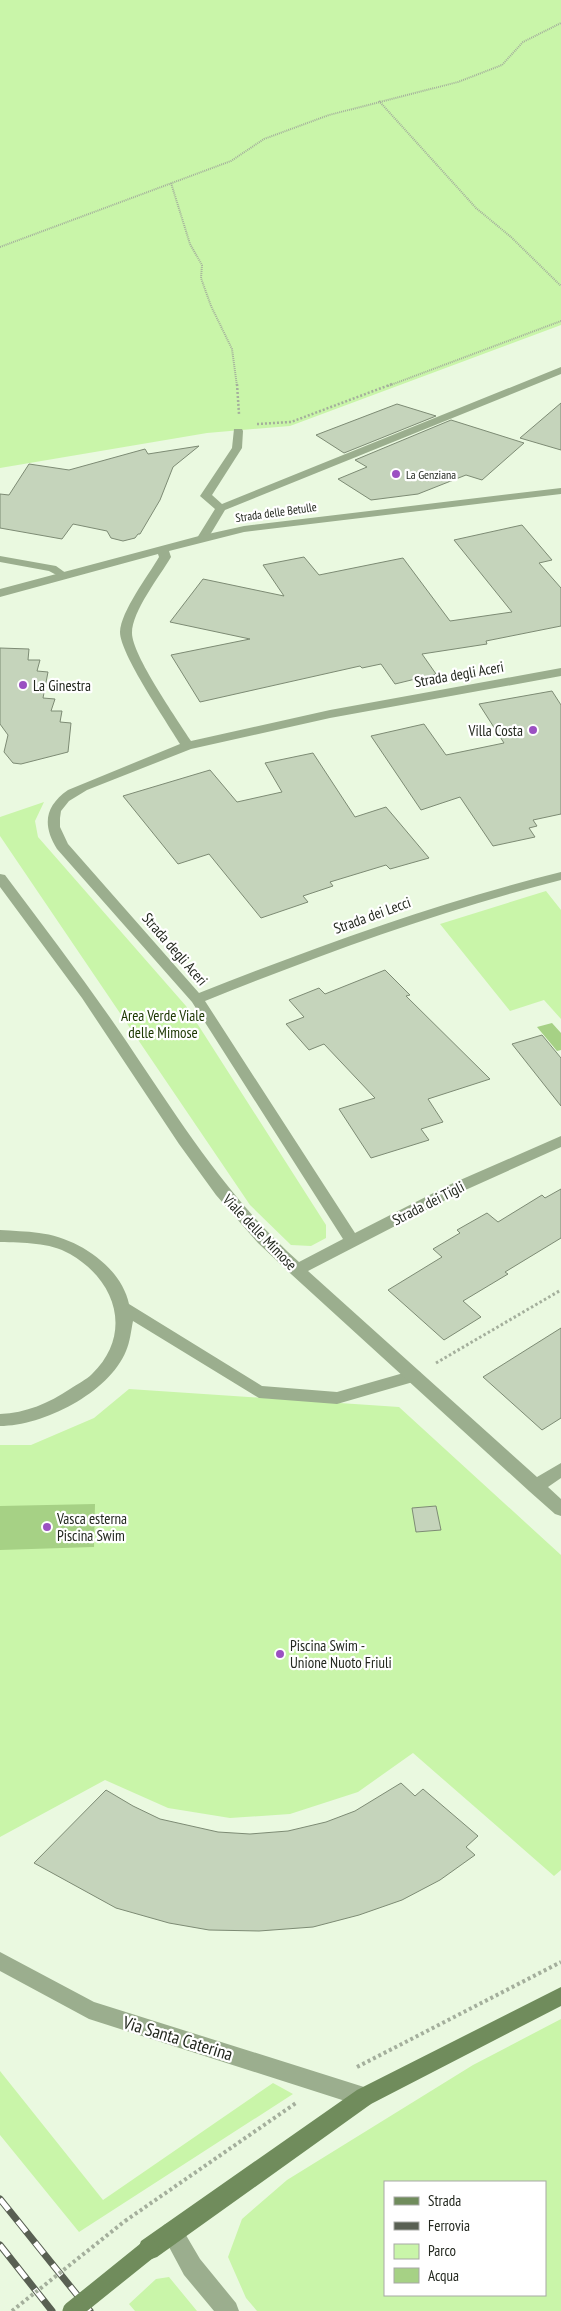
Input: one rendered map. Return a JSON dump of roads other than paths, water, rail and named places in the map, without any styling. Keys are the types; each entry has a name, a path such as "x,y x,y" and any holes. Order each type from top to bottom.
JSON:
{"street":[{"path":"203,538 220,508 561,370"},
{"path":"220,508 206,496 237,448 238,428"},
{"name":"Strada delle Betulle","path":"0,593 203,538 244,529 561,491"},
{"path":"163,549 165,557 131,614 126,632 130,651 187,746"},
{"path":"0,559 52,568 64,576"},
{"name":"Strada degli Aceri","path":"352,1241 198,999 62,846 54,833 52,819 56,806 67,794 187,746 330,714 561,672"},
{"name":"Strada dei Lecci","path":"198,999 385,926 493,892 561,876"},
{"name":"Viale delle Mimose","path":"0,878 92,1001 214,1182 238,1212 297,1270 561,1510"},
{"name":"Strada dei Tigli","path":"297,1270 456,1188 561,1141"},
{"path":"0,1236 18,1235 56,1241 89,1257 113,1281 125,1309 123,1340 116,1354 108,1369 82,1394 46,1412 0,1420"},
{"path":"125,1309 259,1392 337,1398 414,1376"},
{"path":"535,1486 561,1470"},
{"name":"Via Santa Caterina","path":"0,1961 89,2010 364,2097"},
{"path":"72,2311 172,2232 364,2097 561,1996"},
{"path":"172,2232 192,2266 228,2311"}],"water":[{"path":"552,1023 561,1033 561,1050 557,1051 537,1027"},
{"name":"Vasca esterna Piscina Swim","path":"95,1504 94,1547 0,1550 0,1506"}],"railway":[{"path":"0,2199 90,2311"},
{"path":"0,2245 52,2311"}],"place":[{"name":"La Genziana","path":"396,474"},
{"name":"La Ginestra","path":"23,685"},
{"name":"Villa Costa","path":"533,730"},
{"name":"Vasca esterna Piscina Swim","path":"47,1527"},
{"name":"Piscina Swim - Unione Nuoto Friuli","path":"280,1654"}],"park label":[{"name":"Area Verde Viale delle Mimose","path":"163,1024"}]}
